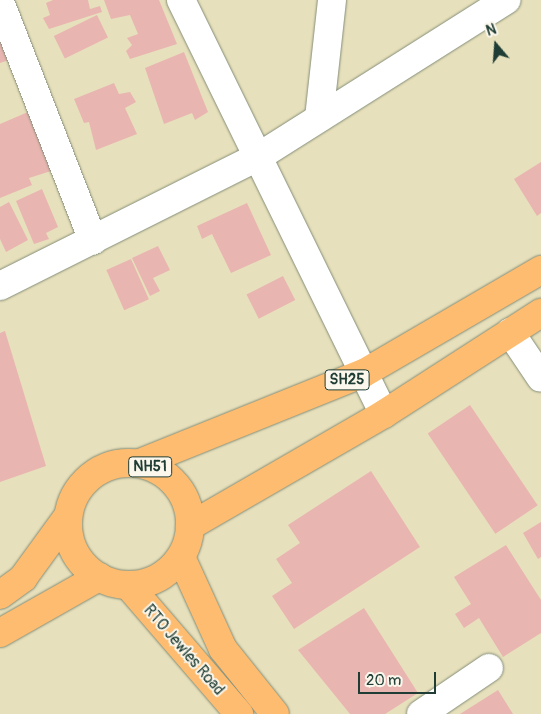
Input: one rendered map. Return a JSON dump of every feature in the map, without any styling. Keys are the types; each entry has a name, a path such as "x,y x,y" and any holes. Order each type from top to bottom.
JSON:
{"main road":[{"name":"SH25","path":"140,463 364,373 541,270"},
{"path":"190,526 384,414 541,313"},
{"name":"NH51","path":"120,463 140,463 159,470 174,482 186,498 190,526 189,538 181,557 167,572 149,582 129,586 90,572 76,556 68,537 68,516 73,497 85,481 101,469 120,463"},
{"name":"NH51","path":"0,595 23,578 68,516"},
{"name":"RTO Jewles Road","path":"181,557 223,649 274,714"},
{"path":"0,633 100,577"},
{"name":"RTO Jewles Road","path":"129,586 238,714"}],"street":[{"path":"181,0 384,414"},
{"path":"319,118 332,0"},
{"path":"0,286 93,241 258,156 503,1"},
{"path":"0,2 93,241"},
{"path":"510,332 541,378"},
{"path":"421,714 489,668"}],"building":[{"path":"53,0 88,0 90,9 100,6 102,12 49,29 43,18 50,15 46,3"},
{"path":"104,0 159,0 177,44 130,59 126,51 132,45 127,38 138,34 130,15 111,19"},
{"path":"97,15 108,37 65,59 54,36"},
{"path":"0,36 9,60 0,63"},
{"path":"184,52 208,112 195,120 192,113 164,124 145,68"},
{"path":"114,83 119,94 130,92 136,102 125,108 137,134 96,150 89,122 84,123 74,99"},
{"path":"28,112 51,171 29,178 32,185 0,198 0,124"},
{"path":"541,162 541,213 537,216 514,179"},
{"path":"42,189 58,227 46,233 49,239 34,244 16,201"},
{"path":"9,202 28,240 6,252 0,239 0,207"},
{"path":"247,203 271,255 231,273 212,234 202,239 197,226"},
{"path":"158,246 170,270 153,278 160,291 150,296 132,258"},
{"path":"131,259 149,299 124,310 106,270"},
{"path":"283,276 295,300 259,319 246,295"},
{"path":"5,331 46,466 0,482 0,333"},
{"path":"470,405 538,505 495,534 428,434"},
{"path":"371,471 420,547 294,629 272,596 292,583 276,559 300,543 288,525"},
{"path":"541,522 541,557 538,559 523,533"},
{"path":"506,545 541,600 541,633 503,657 479,618 464,628 455,614 471,604 454,577"},
{"path":"364,608 418,693 385,714 350,714 298,650"},
{"path":"498,690 513,714 460,714"}]}
